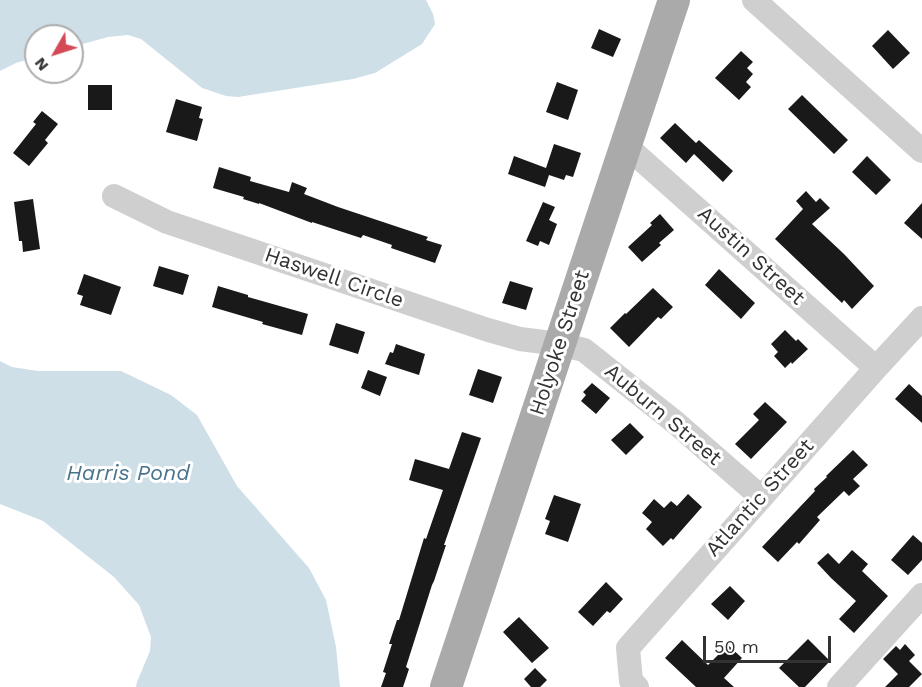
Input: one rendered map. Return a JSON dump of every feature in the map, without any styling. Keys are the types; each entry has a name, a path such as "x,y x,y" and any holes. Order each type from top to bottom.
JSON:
{"main road":[{"name":"Holyoke Street","path":"446,687 674,0"}],"street":[{"path":"754,0 922,151"},
{"name":"Austin Street","path":"625,145 876,368"},
{"name":"Haswell Circle","path":"114,196 167,222 488,330 520,339 559,344"},
{"name":"Atlantic Street","path":"637,687 631,681 628,648 922,318"},
{"name":"Auburn Street","path":"559,344 585,350 676,423 761,497"},
{"path":"839,687 922,595"}],"water":[{"path":"0,0 426,0 435,24 422,44 375,73 353,79 238,97 226,96 202,88 141,39 128,35 108,37 84,44 84,24 24,24 24,61 0,71"},
{"name":"Harris Pond","path":"0,361 12,367 38,371 121,371 171,395 197,415 237,486 309,568 326,600 336,647 340,687 136,687 150,651 151,637 139,605 114,577 43,521 0,504"}],"building":[{"path":"599,29 621,39 613,57 591,48"},
{"path":"888,30 910,53 893,69 872,46"},
{"path":"741,51 753,62 747,68 753,74 746,82 751,87 739,100 715,78"},
{"path":"557,82 578,90 568,120 546,112"},
{"path":"88,85 112,85 112,110 88,110"},
{"path":"802,95 848,140 834,154 788,109"},
{"path":"176,99 202,107 199,118 203,119 197,141 166,132"},
{"path":"42,111 58,124 45,140 48,143 29,166 13,153 36,124 33,122"},
{"path":"675,123 696,143 699,140 733,171 723,182 694,154 686,163 660,138"},
{"path":"554,144 581,153 573,177 566,175 564,180 549,175 545,187 508,174 514,156 546,168"},
{"path":"867,156 891,180 876,195 852,172"},
{"path":"219,167 251,177 250,181 289,192 292,182 307,188 304,194 428,237 426,240 442,245 435,263 391,248 392,245 363,235 361,238 312,223 243,199 244,197 213,188"},
{"path":"806,191 816,202 820,198 830,208 812,224 874,286 852,309 844,300 842,303 775,239 803,209 796,201"},
{"path":"33,199 40,249 23,252 22,241 19,241 14,202"},
{"path":"543,202 555,207 549,220 557,224 549,245 540,241 538,246 526,241"},
{"path":"922,203 922,239 904,223"},
{"path":"660,214 674,230 642,262 628,247 652,225 650,223"},
{"path":"159,266 189,275 183,295 153,286"},
{"path":"719,269 755,303 741,319 705,285"},
{"path":"84,274 121,287 111,315 80,305 83,296 77,294"},
{"path":"510,281 533,288 526,310 502,303"},
{"path":"218,286 308,314 302,335 212,307"},
{"path":"653,288 673,307 661,319 658,317 629,347 610,328"},
{"path":"336,323 365,332 358,354 329,345"},
{"path":"785,330 808,349 785,368 774,356 778,352 771,344"},
{"path":"396,344 425,354 419,375 385,364"},
{"path":"478,369 502,377 493,403 469,395"},
{"path":"368,370 387,377 380,396 361,388"},
{"path":"592,383 610,398 596,414 581,401 586,395 583,392"},
{"path":"909,384 922,396 922,423 895,399"},
{"path":"765,402 787,422 751,459 735,444 759,420 753,414"},
{"path":"630,423 644,437 626,455 611,440"},
{"path":"462,432 481,438 444,545 446,545 406,667 409,669 403,687 381,687 392,644 389,644 397,620 399,620 424,538 426,539 443,490 409,480 415,459 449,469"},
{"path":"853,450 868,465 853,479 860,486 849,496 844,491 817,517 820,520 799,544 797,542 778,562 762,547 815,491 814,489 826,476"},
{"path":"688,494 702,507 673,540 671,538 663,546 646,529 652,522 642,513 654,499 664,508 671,501 677,506"},
{"path":"554,495 581,504 568,542 545,534 550,521 545,519"},
{"path":"913,535 922,543 922,560 908,575 891,560"},
{"path":"852,550 868,564 862,571 888,596 854,633 839,619 856,601 817,563 828,553 839,564"},
{"path":"606,582 623,599 593,626 578,612"},
{"path":"730,586 745,601 728,620 711,604"},
{"path":"519,617 549,648 532,663 503,632"},
{"path":"808,639 830,661 805,687 799,687 779,668"},
{"path":"682,640 708,665 728,645 742,658 724,678 734,687 696,687 665,658"},
{"path":"905,644 915,655 909,661 922,674 909,687 885,687 898,674 883,659 896,646 900,650"},
{"path":"535,668 547,680 540,687 531,687 524,679"}]}
